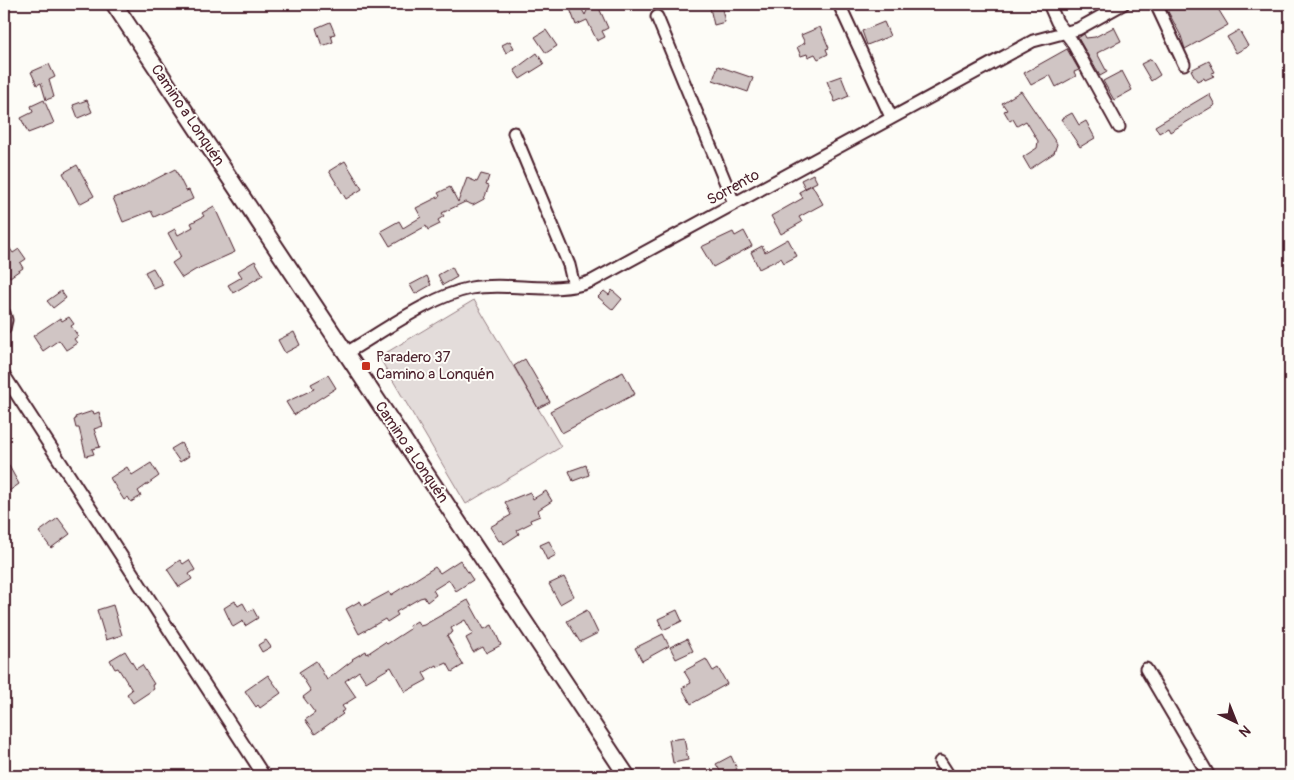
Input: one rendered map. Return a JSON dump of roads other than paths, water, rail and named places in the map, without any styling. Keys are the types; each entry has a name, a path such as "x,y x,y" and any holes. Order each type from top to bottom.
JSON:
{"main road":[{"name":"Camino a Lonquén","path":"114,4 627,776"}],"street":[{"path":"839,4 890,117"},
{"path":"1049,4 1119,127"},
{"name":"Sorrento","path":"346,353 431,304 462,291 481,287 574,286 592,281 890,117 1033,41 1078,29 1123,4"},
{"path":"1156,4 1184,64"},
{"path":"656,17 734,203"},
{"path":"514,132 566,257 574,286"},
{"path":"4,313 6,323 4,329"},
{"path":"4,375 264,776"},
{"path":"1146,669 1209,776"},
{"path":"940,762 949,776"}],"place":[{"name":"Paradero 37 Camino a Lonquén","path":"366,366"}]}
